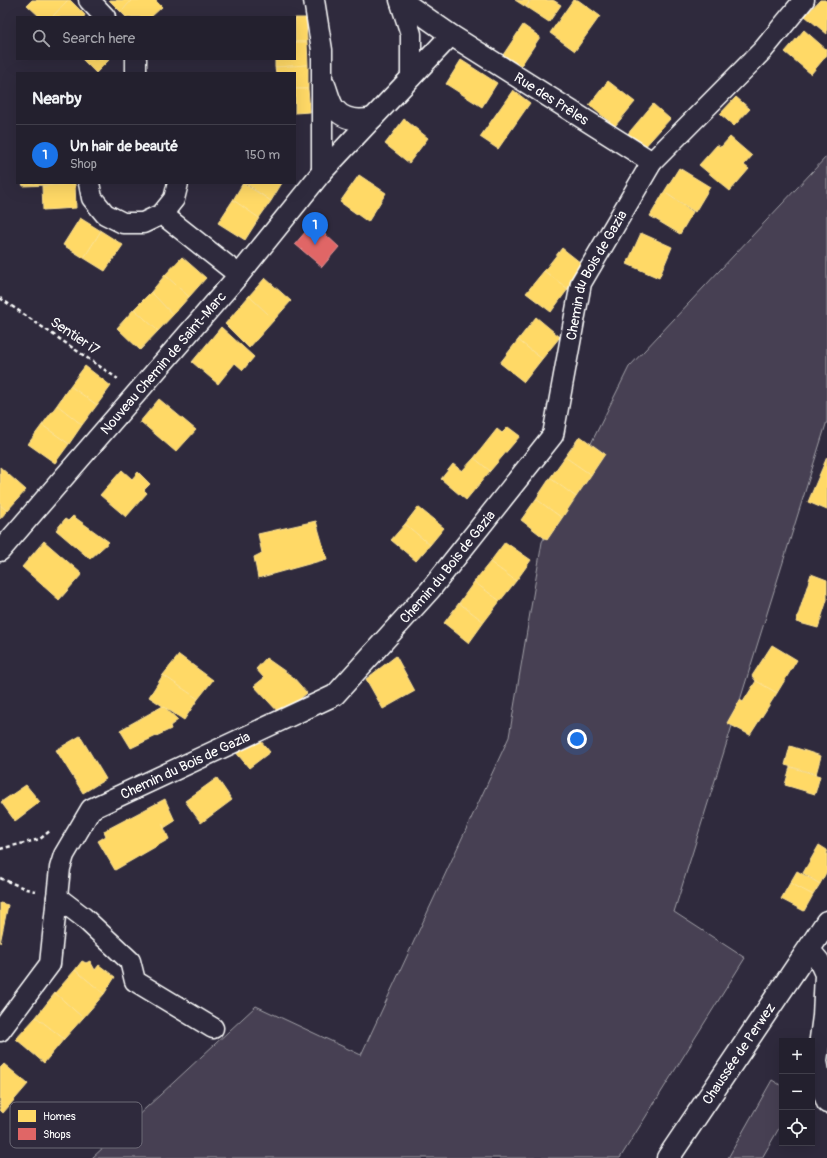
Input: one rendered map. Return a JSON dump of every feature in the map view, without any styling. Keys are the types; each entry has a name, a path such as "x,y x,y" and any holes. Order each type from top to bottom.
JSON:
{"main road":[{"name":"Chaussée de Perwez","path":"668,1158 827,922"}],"street":[{"path":"89,0 104,16"},
{"path":"400,0 411,34 411,77"},
{"name":"Rue des Prêles","path":"400,0 451,35 652,162"},
{"name":"Chemin du Bois de Gazia","path":"0,1031 50,964 60,868 64,855 91,809 335,694 430,590 553,435 581,283 652,162 764,50 804,0"},
{"path":"317,3 322,50 322,172"},
{"name":"Nouveau Chemin de Saint-Marc","path":"0,551 239,275 322,172 451,35"},
{"path":"136,60 136,72"},
{"path":"322,76 334,108 346,118 363,120 373,118"},
{"path":"89,184 92,198 105,214 123,223 143,223 162,214 174,199 178,184"},
{"path":"162,214 239,275"},
{"path":"57,897 83,917 130,962 135,981 213,1028"},
{"path":"809,949 819,961 825,974 823,1016 817,1060 822,1089 827,1103"}],"path":[{"name":"Sentier i7","path":"0,298 138,392"},
{"path":"0,849 40,839 52,829"},
{"path":"0,878 26,889 57,897"}],"shaded area":[{"path":"827,156 827,421 674,912 745,958 620,1158 92,1158 103,1148 142,1148 142,1112 256,1006 361,1055 509,737 542,542 629,367"},
{"path":"772,1080 779,1084 779,1128 762,1158 728,1158"}],"building: Homes":[{"path":"32,0 68,0 53,16 39,16 27,5"},
{"path":"68,0 70,0 85,15 84,16 53,16"},
{"path":"109,0 132,0 121,12"},
{"path":"132,0 155,0 162,7 152,16 125,16 121,12"},
{"path":"515,0 530,0 526,7"},
{"path":"531,0 553,0 561,5 549,22 526,7"},
{"path":"573,0 578,0 600,16 575,51 550,33"},
{"path":"820,0 825,0 827,2 827,34 805,16"},
{"path":"296,18 306,18 307,42 296,42"},
{"path":"523,25 540,37 520,67 503,55"},
{"path":"804,30 827,50 827,55 811,74 785,52"},
{"path":"296,42 307,42 308,65 275,67 275,60 296,60"},
{"path":"83,60 109,60 97,72 95,72"},
{"path":"461,60 497,83 482,107 446,84"},
{"path":"308,65 308,89 296,89 296,72 276,72 275,67"},
{"path":"608,81 635,102 615,126 589,105"},
{"path":"296,89 308,89 310,112 296,113"},
{"path":"513,90 530,103 498,149 480,137"},
{"path":"736,97 750,109 734,126 720,114"},
{"path":"653,104 670,119 642,150 626,136"},
{"path":"404,119 428,138 409,163 385,144"},
{"path":"730,137 752,156 744,165 749,169 730,191 699,165 717,145 721,147"},
{"path":"679,168 710,187 695,212 664,192"},
{"path":"359,175 386,193 368,222 340,202"},
{"path":"22,184 75,184 23,186"},
{"path":"75,184 76,208 43,210 42,186"},
{"path":"242,184 245,184 271,201 259,218 233,200"},
{"path":"246,184 281,184 271,201"},
{"path":"664,192 693,212 680,234 650,216"},
{"path":"233,200 259,218 245,240 218,223"},
{"path":"80,218 101,231 84,258 63,245"},
{"path":"101,231 123,245 105,271 84,258"},
{"path":"641,233 672,247 659,278 627,264"},
{"path":"562,248 586,267 568,289 544,271"},
{"path":"182,257 206,278 189,297 165,275"},
{"path":"544,271 568,289 551,312 526,293"},
{"path":"165,275 189,297 173,315 151,292"},
{"path":"265,278 291,301 274,320 249,296"},
{"path":"151,292 173,315 158,331 134,309"},
{"path":"249,296 274,320 249,348 225,324"},
{"path":"134,309 158,331 140,350 117,328"},
{"path":"536,317 560,337 542,359 518,340"},
{"path":"221,327 254,357 243,370 235,363 218,384 192,362"},
{"path":"518,340 542,359 524,382 500,363"},
{"path":"85,366 111,386 97,405 70,386"},
{"path":"70,386 97,405 82,425 57,405"},
{"path":"159,399 196,430 176,452 141,422 139,423"},
{"path":"57,405 82,425 69,444 42,425"},
{"path":"42,425 69,444 55,463 28,444"},
{"path":"508,427 520,436 490,471 474,458 497,429 502,433"},
{"path":"580,436 605,454 591,475 565,457"},
{"path":"565,457 591,475 576,497 550,478"},
{"path":"827,457 827,510 808,502"},
{"path":"474,458 490,471 466,500 441,479 453,464 462,471"},
{"path":"0,467 26,490 7,511 0,505"},
{"path":"122,470 132,479 138,472 150,484 144,490 147,493 126,517 100,495"},
{"path":"550,478 576,497 562,518 536,499"},
{"path":"536,499 562,518 547,540 521,520"},
{"path":"0,505 7,511 0,519"},
{"path":"418,507 444,528 430,545 405,524"},
{"path":"73,516 109,542 90,559 56,530 65,519 68,521"},
{"path":"316,521 327,559 258,578 254,557 262,553 258,534"},
{"path":"405,524 430,545 416,561 391,540"},
{"path":"44,541 82,574 59,600 22,567"},
{"path":"505,542 531,560 516,581 490,562"},
{"path":"490,562 516,581 500,601 474,582"},
{"path":"811,574 827,580 827,600 818,628 796,622"},
{"path":"474,582 500,601 484,622 459,603"},
{"path":"459,603 484,622 469,643 444,623"},
{"path":"772,645 797,660 777,693 756,681 752,676"},
{"path":"179,655 213,680 198,699 163,675"},
{"path":"396,656 415,691 383,709 366,679"},
{"path":"266,658 293,677 307,693 281,715 254,686 264,678 256,669"},
{"path":"163,675 198,699 184,720 149,697"},
{"path":"756,681 777,693 750,735 727,723 740,700 743,702"},
{"path":"163,706 178,720 170,726 171,729 131,748 120,730"},
{"path":"255,734 270,752 249,768 234,750"},
{"path":"80,736 106,779 83,793 56,750"},
{"path":"790,746 821,756 816,774 785,765"},
{"path":"790,767 820,776 815,794 785,785"},
{"path":"217,778 232,800 201,823 185,801"},
{"path":"26,785 40,802 15,821 1,802"},
{"path":"165,799 175,821 164,828 169,839 115,870 98,841 106,836 104,831"},
{"path":"819,845 827,850 827,871 820,884 803,873"},
{"path":"797,871 820,884 813,895 790,883"},
{"path":"790,883 813,895 804,911 781,899"},
{"path":"0,903 8,905 0,943"},
{"path":"82,961 86,963 90,961 95,970 99,965 115,977 104,994 75,970"},
{"path":"75,970 104,994 83,1018 55,993"},
{"path":"55,993 83,1018 64,1039 36,1017"},
{"path":"36,1017 64,1039 44,1063 16,1039"},
{"path":"4,1064 28,1084 12,1102 10,1102 10,1105 3,1113 0,1110 0,1068"}],"building: Shops":[{"path":"313,223 339,247 322,267 295,244"}],"place":[{"name":"Un hair de beauté","path":"315,245"}]}
